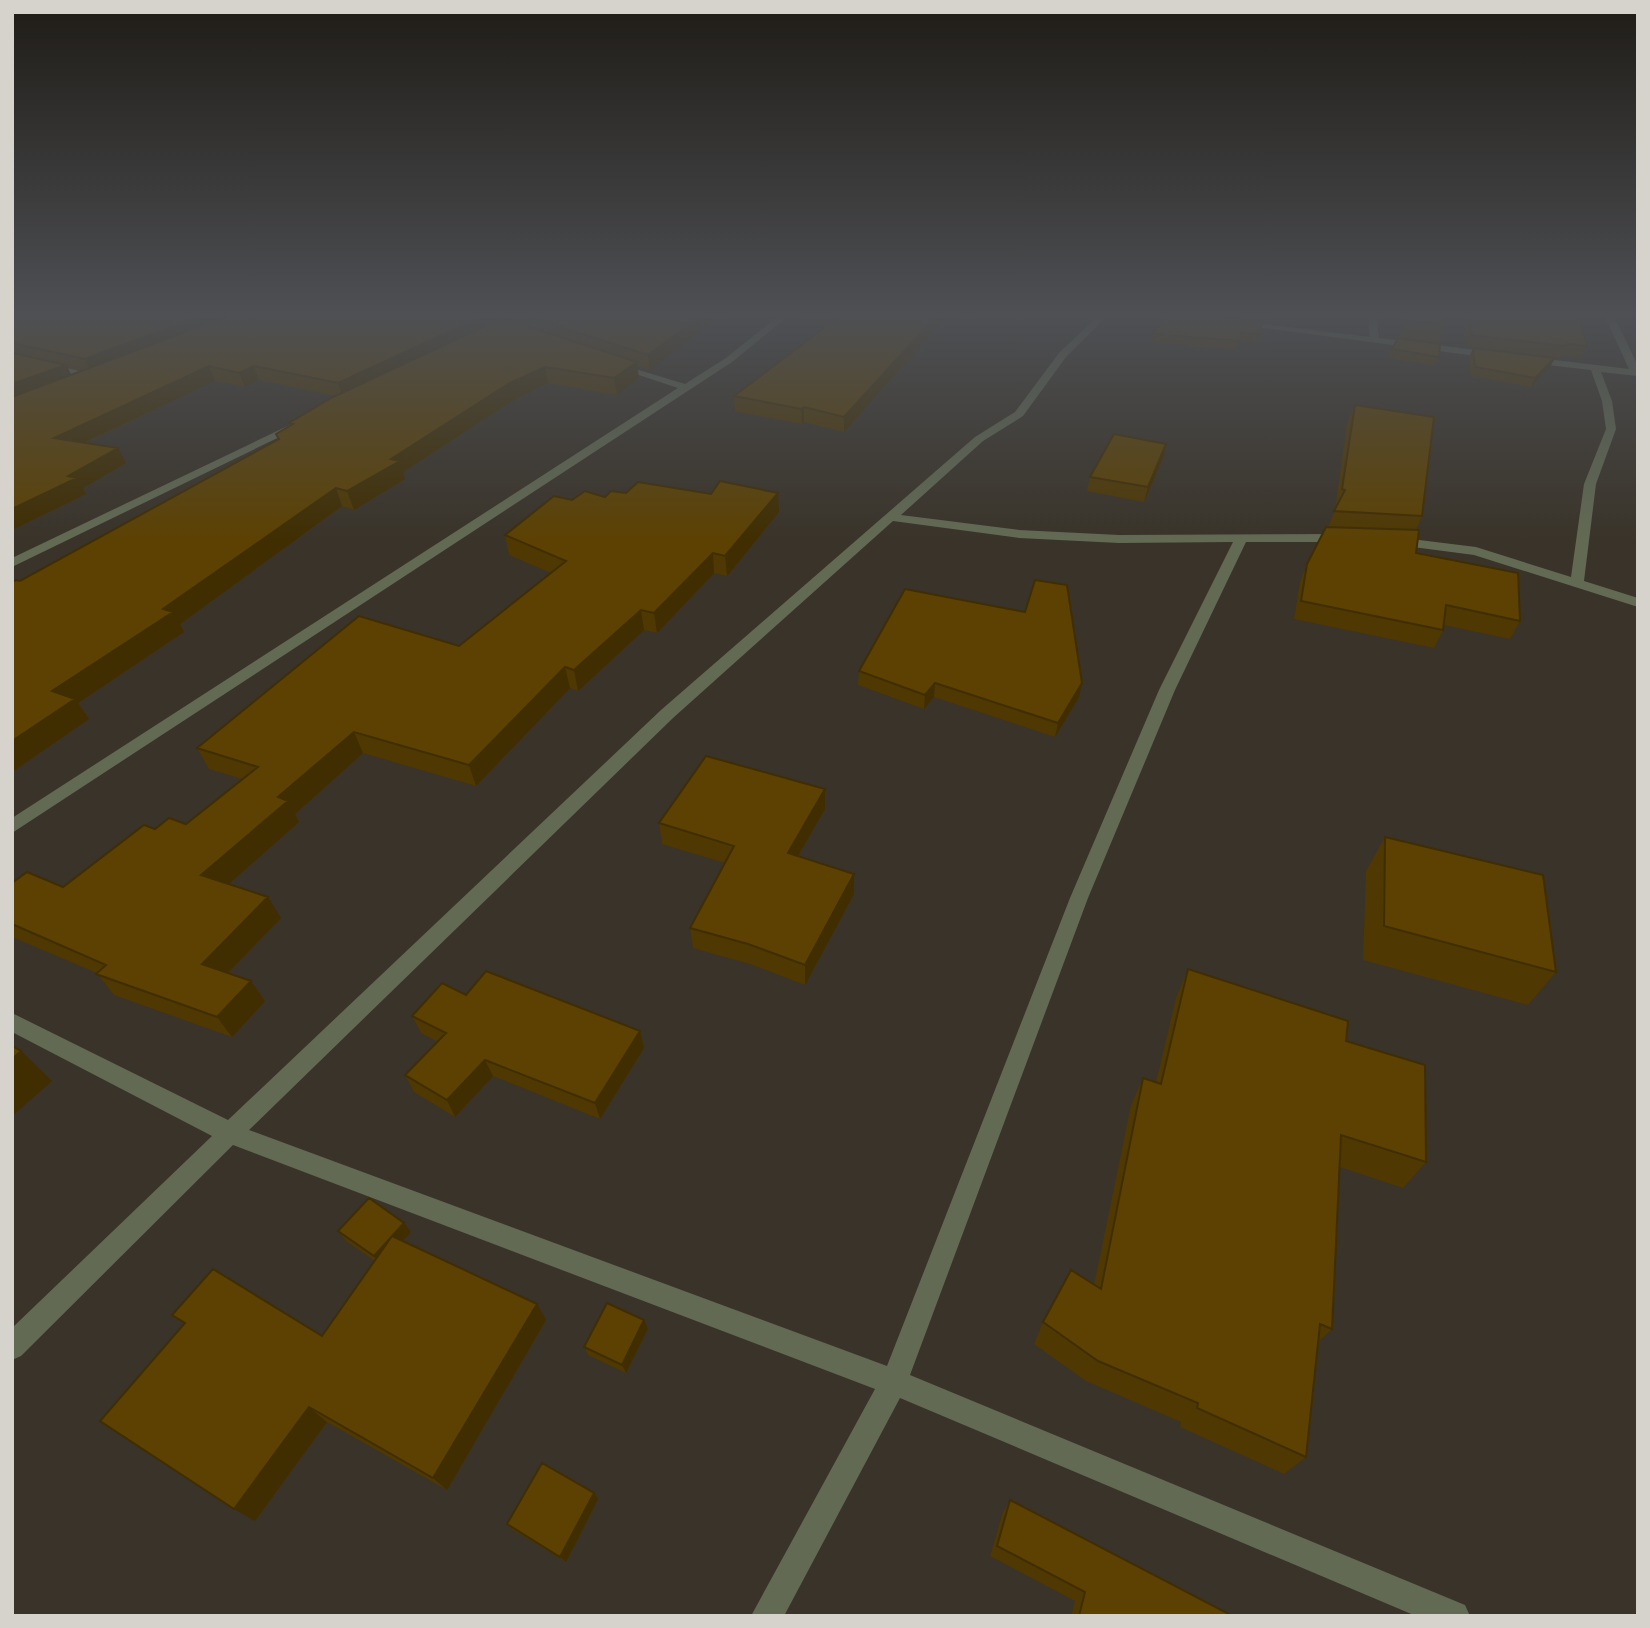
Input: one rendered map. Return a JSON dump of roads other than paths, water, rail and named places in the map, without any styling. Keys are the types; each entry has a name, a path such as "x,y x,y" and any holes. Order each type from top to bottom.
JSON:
{"street":[{"path":"12,827 684,390"},
{"path":"12,1347 229,1133 667,714 979,439 1019,414 1038,390"},
{"path":"1577,581 1590,485 1611,429 1603,390"},
{"path":"12,563 311,418"},
{"path":"891,517 1018,534 1119,539 1352,539"},
{"path":"767,1616 894,1382 1079,898 1167,690 1241,539"},
{"path":"1380,540 1476,551 1577,581 1638,603"},
{"path":"12,1022 229,1133 894,1382 1454,1616"}]}
